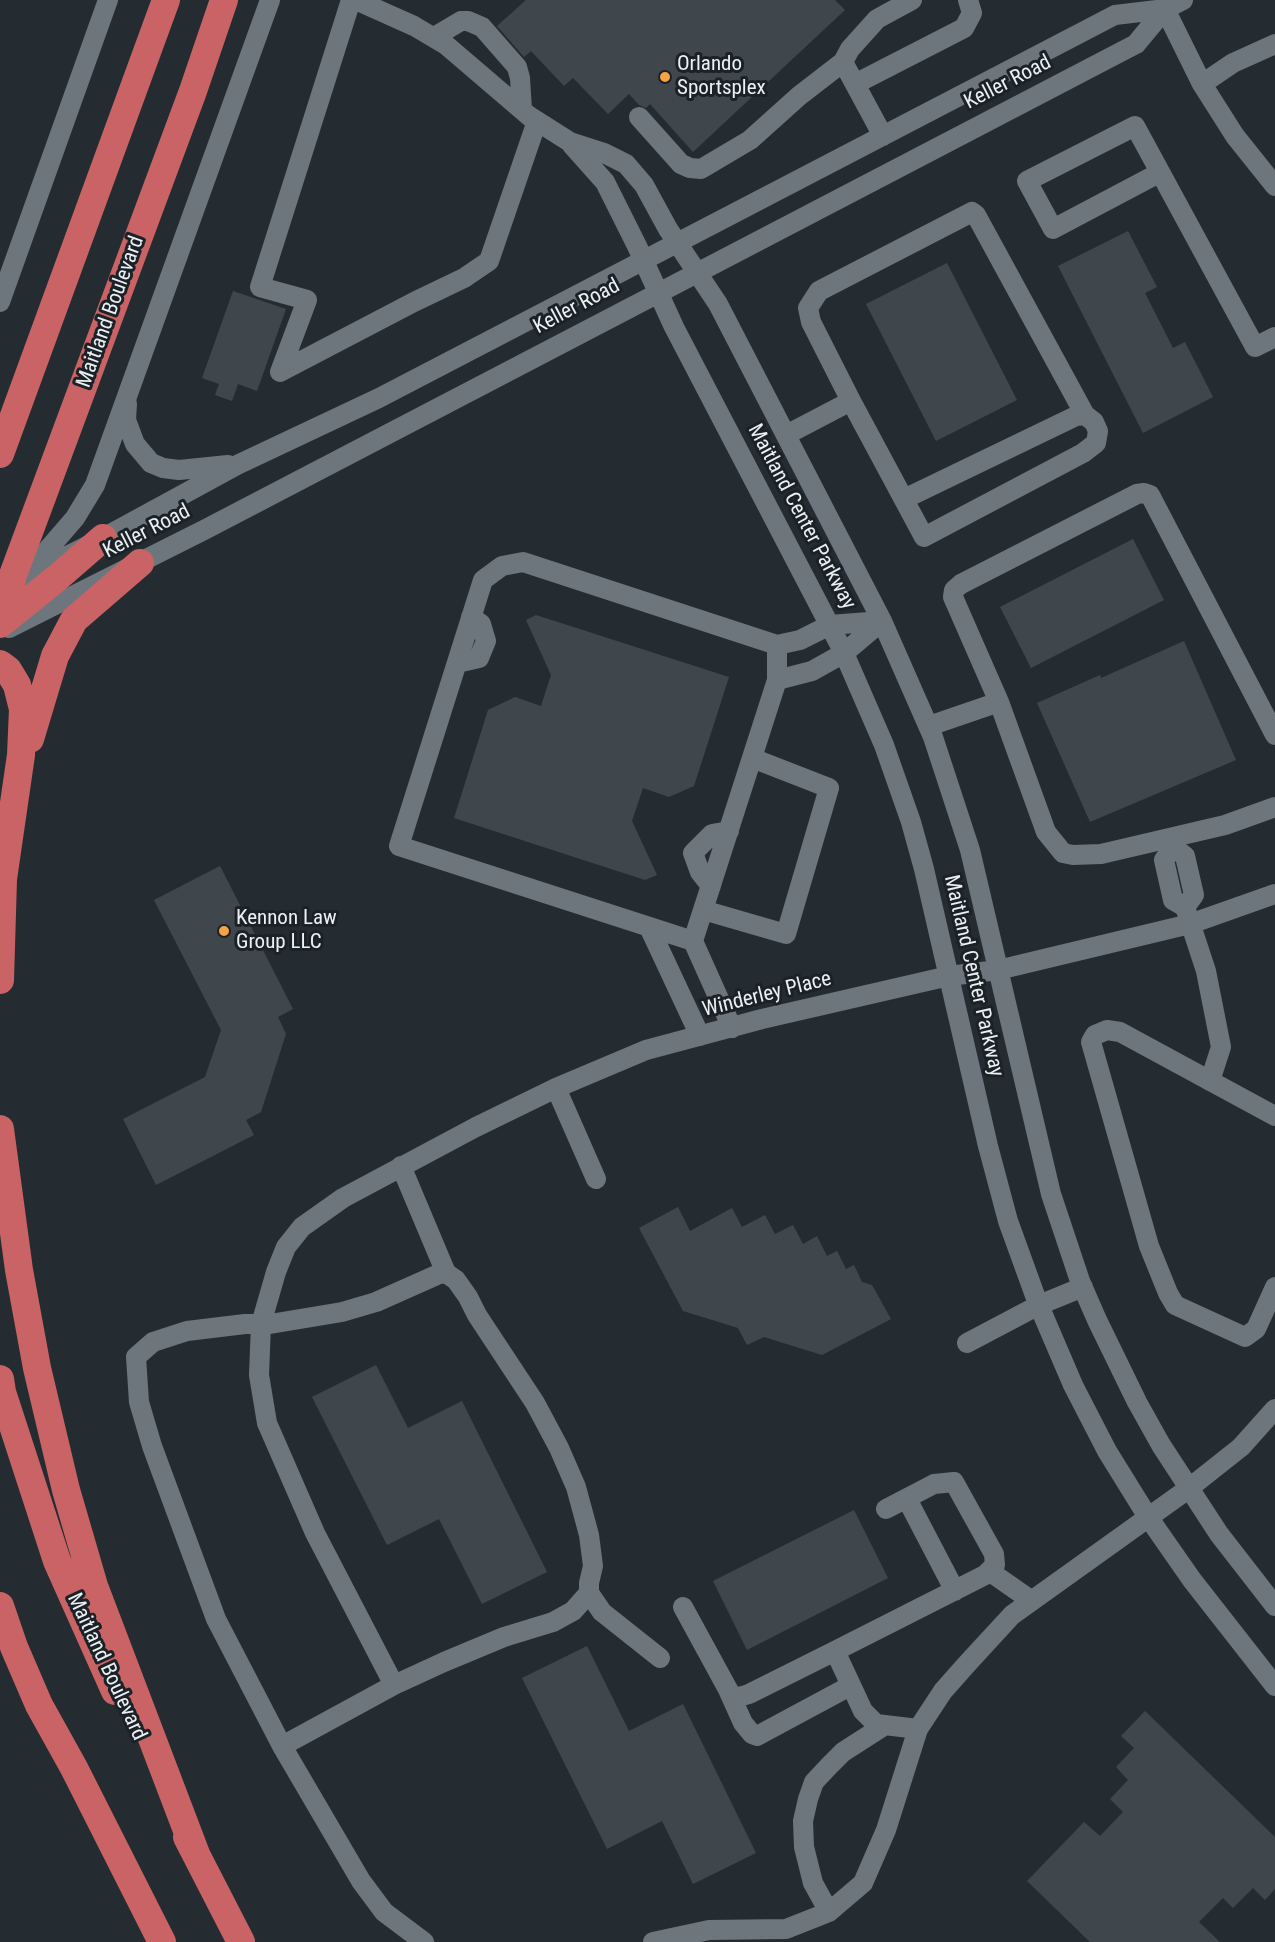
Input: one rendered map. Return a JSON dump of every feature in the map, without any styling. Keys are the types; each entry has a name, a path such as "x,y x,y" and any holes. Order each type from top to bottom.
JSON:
{"highway":[{"path":"0,454 166,0"},
{"name":"Maitland Boulevard","path":"0,622 13,575 193,91 224,0"},
{"path":"193,91 234,0"},
{"path":"0,622 57,578 103,538"},
{"path":"18,772 38,718 55,656 74,620 140,563"},
{"path":"0,664 8,670 17,685 23,709 18,772 3,879 0,980"},
{"path":"0,1129 21,1281 37,1368 66,1490 94,1586 196,1854"},
{"name":"Maitland Boulevard","path":"0,1379 2,1392 57,1560 118,1696 241,1942"},
{"path":"0,1606 14,1647"},
{"path":"0,1619 39,1705 74,1768 162,1942"}],"street":[{"path":"0,302 108,0"},
{"path":"0,622 21,579 50,549 75,518 95,485 270,0"},
{"path":"351,0 260,287 307,300 280,372 464,278 489,261 529,116 520,78 517,67 482,27 468,21 461,21 434,37"},
{"path":"356,0 434,37 529,116 570,142"},
{"path":"639,117 681,164 701,169 750,140 843,62 850,49 877,19 912,0"},
{"path":"855,84 964,28 972,12 968,0"},
{"name":"Keller Road","path":"0,590 103,538 237,465 379,398 1115,15 1160,3 1183,0"},
{"path":"1160,3 1202,84 1235,136 1275,186"},
{"name":"Keller Road","path":"0,622 30,618 140,563 1136,44 1160,3"},
{"path":"1202,84 1233,63 1275,44"},
{"path":"843,62 883,136"},
{"path":"1159,173 1053,229 1028,181 1135,126 1255,347 1275,337"},
{"name":"Maitland Center Parkway","path":"570,142 604,153 626,164 644,185 668,230 718,304 882,621 929,726 970,850 1041,1156 1051,1194 1083,1287 1137,1402 1188,1489 1275,1606"},
{"name":"Maitland Center Parkway","path":"570,142 593,166 604,182 674,327 830,624 865,700 897,781 924,869 999,1190 1039,1305 1090,1420 1148,1516 1192,1580 1275,1686"},
{"path":"972,212 976,215 1085,415 1096,425 1098,437 1096,442 1083,453 924,537 851,401 811,322 808,308 812,299 819,291 972,212"},
{"path":"127,394 126,420 135,444 152,463 163,468 179,470 237,465"},
{"path":"786,435 851,401"},
{"path":"904,499 1062,421 1085,415"},
{"path":"1275,735 1150,495 1137,494 971,578 954,590 953,597 999,702 1046,831 1063,853 1101,854 1172,843 1275,807"},
{"path":"693,941 399,846 483,580 502,566 523,562 777,645 800,640 830,624 882,621"},
{"path":"777,680 812,671 844,653 882,621"},
{"path":"732,1028 693,941 777,680 777,645"},
{"path":"929,726 999,702"},
{"path":"703,910 786,934 829,788 752,758"},
{"path":"711,885 700,872 693,853 712,834 729,831"},
{"path":"1172,843 1185,856 1194,895 1187,916 1206,971 1221,1047 1210,1081"},
{"name":"Winderley Place","path":"394,1685 315,1533 267,1423 259,1375 261,1324 286,1247 302,1227 343,1198 401,1166 556,1088 646,1050 762,1019 949,976 998,970 1187,916 1275,894"},
{"path":"649,927 700,1036"},
{"path":"1275,1116 1119,1032 1107,1030 1095,1035 1091,1042 1149,1246 1175,1305 1245,1337 1256,1329 1275,1287"},
{"path":"556,1088 596,1179"},
{"path":"401,1166 446,1273 456,1281 468,1298 535,1403 559,1448 576,1487 590,1535 593,1566 589,1593 602,1612 660,1658"},
{"path":"424,1942 384,1912 362,1881 282,1746 216,1619 165,1484 140,1402 136,1356 153,1342 187,1331 261,1324 342,1312 376,1302 446,1273"},
{"path":"967,1343 1039,1305 1083,1287"},
{"path":"652,1942 709,1930 786,1929 830,1912 863,1882 886,1830 918,1729 943,1691 966,1665 1012,1615 1188,1489 1241,1447 1275,1409"},
{"path":"729,1692 730,1695 739,1697 749,1694 955,1591 995,1565 994,1554 954,1482 934,1484 886,1509"},
{"path":"907,1499 955,1591"},
{"path":"989,1571 1032,1601"},
{"path":"282,1746 394,1685 504,1637 553,1622 573,1611 589,1593"},
{"path":"683,1606 743,1723 752,1734 757,1736 850,1686"},
{"path":"835,1651 863,1711 876,1724 918,1729"},
{"path":"830,1912 813,1883 804,1847 803,1821 808,1799 814,1782 843,1752 885,1725"}],"building":[{"name":"Orlando Sportsplex","path":"526,0 835,0 845,10 693,152 650,104 646,108 639,105 629,94 608,114 573,78 564,86 531,51 524,57 497,26"},
{"path":"1128,231 1157,287 1145,293 1173,348 1185,342 1213,397 1143,433 1058,266"},
{"path":"947,263 1017,400 936,441 866,304"},
{"path":"233,291 286,309 257,391 238,384 232,401 215,395 219,384 202,378"},
{"path":"1133,539 1164,600 1031,668 1000,607"},
{"path":"536,615 729,677 694,786 669,797 643,788 632,821 657,875 645,880 454,818 488,710 515,697 541,706 551,675 526,620"},
{"path":"1184,641 1236,760 1090,822 1037,703 1100,675 1101,678"},
{"path":"220,866 293,1009 278,1017 286,1034 261,1112 246,1120 254,1135 156,1185 123,1119 205,1077 221,1030 154,900"},
{"path":"678,1207 690,1231 732,1208 742,1227 765,1215 775,1234 793,1225 803,1244 817,1236 827,1256 837,1251 846,1269 854,1265 862,1282 872,1285 891,1319 822,1355 764,1337 747,1345 738,1328 683,1311 639,1228"},
{"path":"376,1365 408,1428 462,1401 547,1572 482,1604 439,1519 387,1545 312,1397"},
{"path":"854,1510 888,1578 747,1650 713,1581"},
{"path":"587,1646 629,1731 683,1704 756,1853 693,1884 662,1821 607,1849 522,1678"},
{"path":"1145,1711 1275,1837 1275,1889 1265,1900 1253,1888 1233,1908 1223,1898 1199,1922 1220,1942 1090,1942 1027,1881 1084,1822 1100,1836 1123,1812 1110,1799 1128,1780 1116,1767 1134,1748 1121,1736"}],"place":[{"name":"Orlando Sportsplex","path":"665,77"},
{"name":"Kennon Law Group LLC","path":"224,931"}]}
